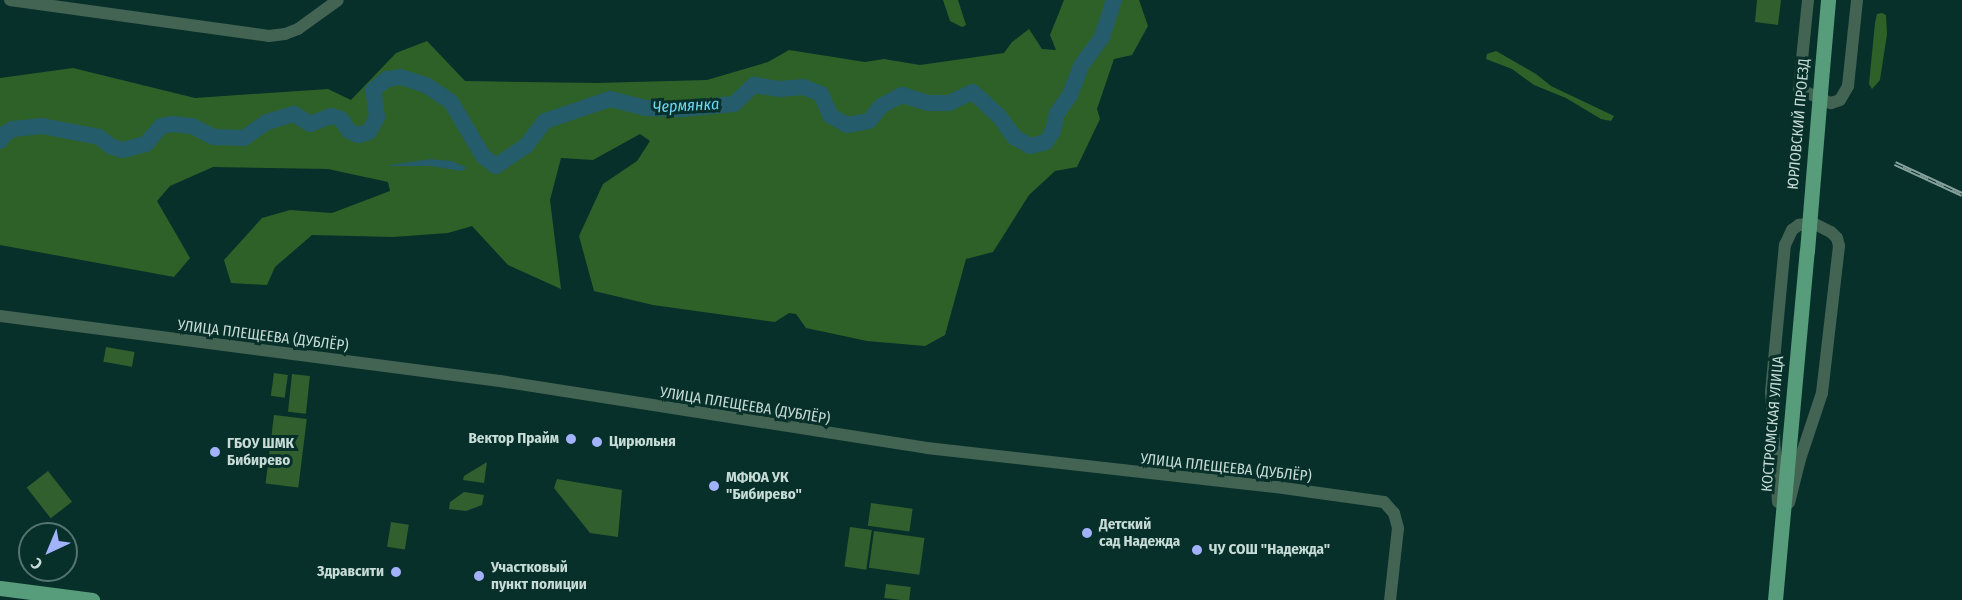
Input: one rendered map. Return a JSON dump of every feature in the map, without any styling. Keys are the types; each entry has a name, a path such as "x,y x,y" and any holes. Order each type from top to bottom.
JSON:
{"main road":[{"name":"ЮРЛОВСКИЙ ПРОЕЗД","path":"1806,251 1828,0"},
{"name":"КОСТРОМСКАЯ УЛИЦА","path":"1775,600 1806,251"},
{"path":"0,588 92,600"}],"street":[{"path":"10,0 269,36 285,34 298,29 338,0"},
{"path":"1808,0 1799,88 1831,103 1840,100 1848,86 1857,0"},
{"path":"1779,565 1778,486 1771,392 1783,262 1785,245 1792,230 1806,223 1813,223 1831,232 1837,238 1839,246 1822,393 1800,459 1782,534"},
{"name":"УЛИЦА ПЛЕЩЕЕВА (ДУБЛЁР)","path":"0,316 500,381 938,450 1276,487 1384,502 1394,513 1398,528 1390,600"}],"green space":[{"path":"943,0 958,0 966,25 962,27 950,21"},
{"path":"1064,0 1139,0 1148,26 1132,55 1114,59 1097,109 1100,119 1077,167 1055,171 1029,195 993,252 966,259 945,335 925,346 867,341 806,328 796,314 789,313 775,322 653,305 594,291 579,236 603,184 637,161 650,141 640,134 593,160 561,158 550,200 561,289 508,265 472,226 448,233 393,237 312,235 275,267 267,285 231,283 224,260 262,218 290,210 332,213 390,191 388,182 328,169 213,167 170,186 157,201 190,258 174,277 0,245 0,78 73,68 195,98 328,89 351,100 396,53 427,41 465,81 596,83 707,80 768,62 789,50 865,62 884,59 920,65 1004,53 1012,42 1029,29 1042,49 1056,50 1050,35"},
{"path":"1757,0 1781,0 1778,25 1755,22"},
{"path":"1877,14 1886,15 1887,34 1880,80 1872,89 1869,84 1875,23"},
{"path":"1496,51 1536,74 1551,86 1614,116 1611,121 1601,119 1566,98 1534,85 1512,69 1486,59 1487,54"},
{"path":"106,347 135,352 132,367 103,362"},
{"path":"274,373 288,375 285,398 271,396"},
{"path":"292,374 310,376 306,414 288,412"},
{"path":"274,415 307,419 298,488 266,483"},
{"path":"487,462 484,483 463,480 464,476"},
{"path":"48,471 72,502 51,518 27,488"},
{"path":"557,479 622,490 618,537 590,533 554,488"},
{"path":"464,492 484,495 482,505 466,511 449,509 450,502"},
{"path":"871,503 913,509 909,532 868,526"},
{"path":"391,522 409,525 405,550 387,547"},
{"path":"850,527 872,530 866,570 844,567"},
{"path":"874,531 925,538 919,575 869,568"},
{"path":"886,584 911,587 909,600 884,598"}],"water":[{"path":"430,159 452,161 467,168 461,171 431,166 385,166"}],"waterway":[{"name":"Чермянка","path":"0,141 6,133 13,129 42,126 99,137 112,147 123,150 146,144 161,126 172,124 192,126 214,137 244,138 267,122 294,114 310,124 331,116 341,119 349,131 358,135 369,132 377,117 373,90 387,79 401,77 426,85 451,102 483,156 496,166 526,146 545,121 610,99 645,108 681,109 734,104 754,85 780,89 803,87 821,94 831,116 847,125 869,121 881,106 902,95 928,103 949,103 973,92 999,116 1014,137 1030,146 1046,142 1053,131 1057,113 1070,95 1081,66 1102,37 1114,0"}],"railway":[{"path":"1895,163 1962,194"}],"place":[{"name":"Вектор Прайм","path":"571,439"},
{"name":"Цирюльня","path":"597,442"},
{"name":"ГБОУ ШМК Бибирево","path":"215,452"},
{"name":"МФЮА УК \"Бибирево\"","path":"714,486"},
{"name":"Детский сад Надежда","path":"1087,533"},
{"name":"ЧУ СОШ \"Надежда\"","path":"1197,550"},
{"name":"Здравсити","path":"396,572"},
{"name":"Участковый пункт полиции","path":"479,576"}]}
